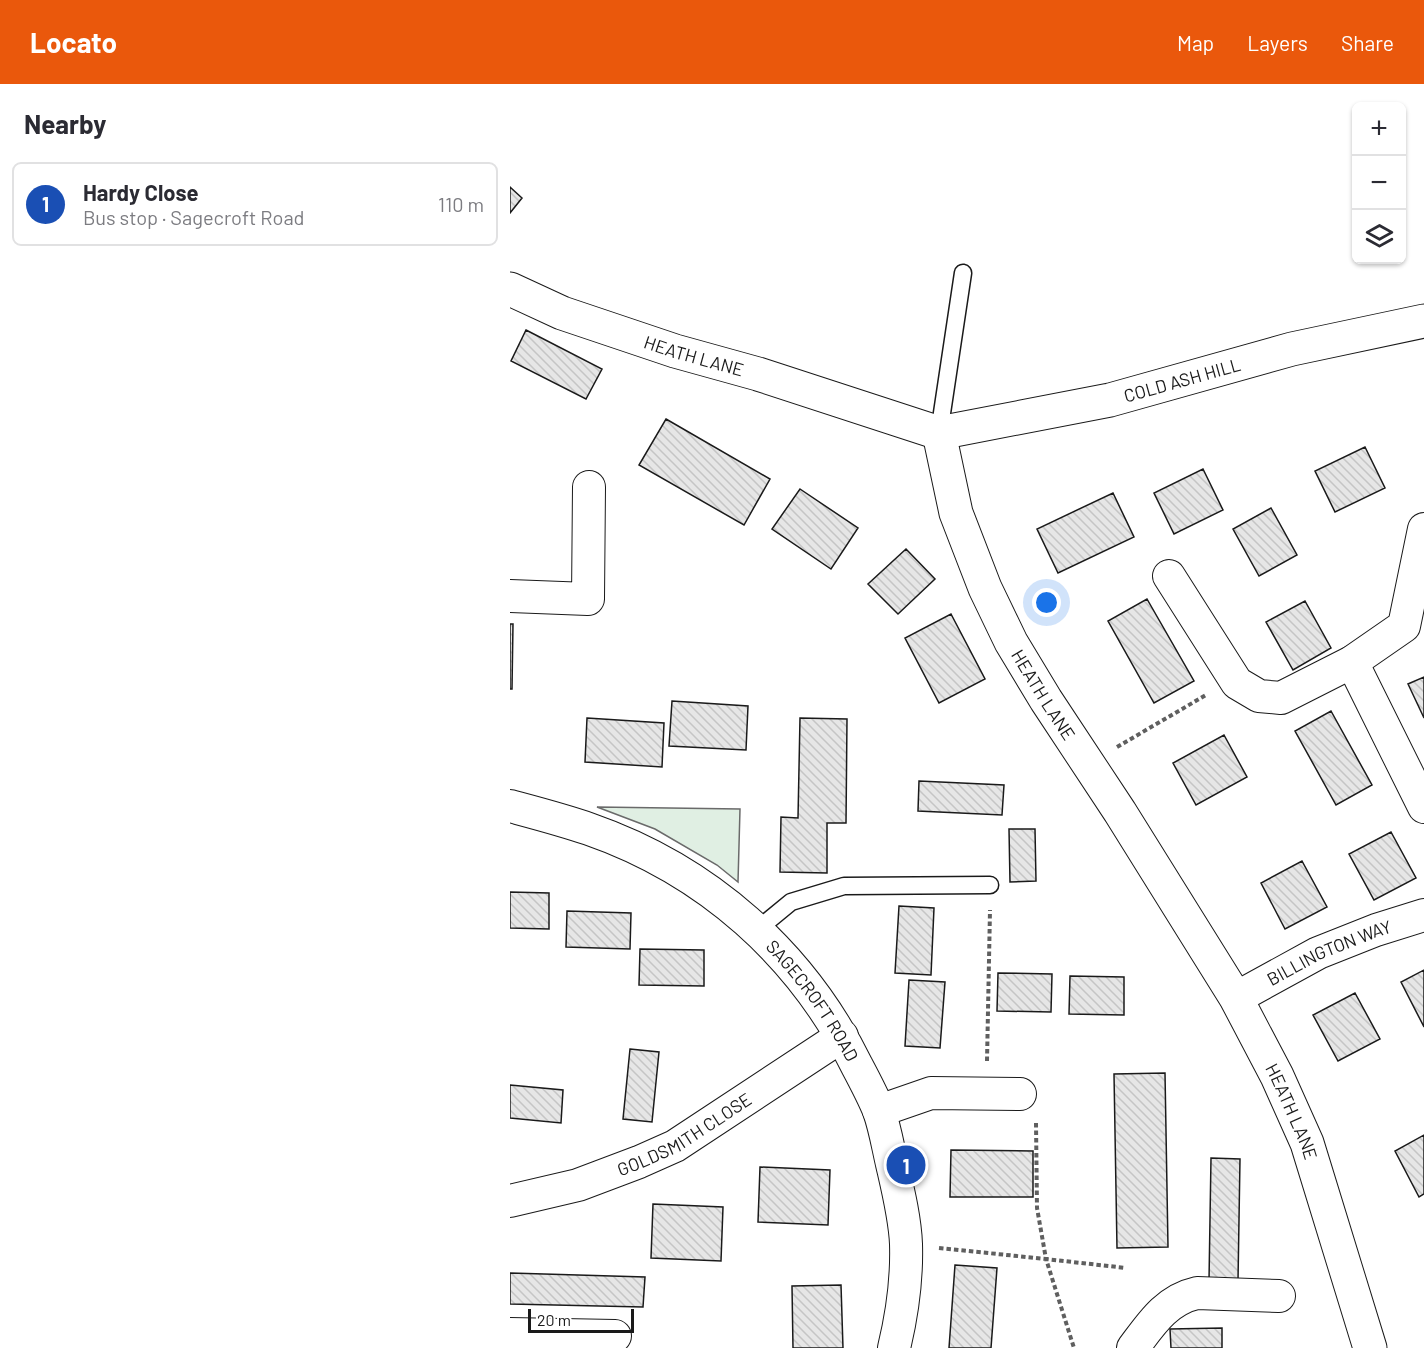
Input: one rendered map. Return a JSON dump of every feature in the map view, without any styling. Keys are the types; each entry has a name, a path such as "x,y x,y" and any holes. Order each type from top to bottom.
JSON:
{"street":[{"name":"HEATH LANE","path":"510,289 562,313 675,351 758,374 939,433 956,513 985,588 1011,642 1236,998 1277,1076 1307,1143 1370,1348"},
{"name":"COLD ASH HILL","path":"939,433 1110,400 1292,349 1424,321"},
{"path":"510,596 588,599 589,487"},
{"path":"1169,576 1237,683 1259,696 1281,698 1352,662 1404,626 1424,528"},
{"path":"1352,662 1424,807"},
{"name":"SAGECROFT ROAD","path":"510,806 589,829 633,848 687,876 718,897 757,930 800,974 842,1036 879,1112 898,1193 906,1244 903,1301 894,1348"},
{"name":"BILLINGTON WAY","path":"1236,998 1318,953 1376,930 1424,915"},
{"name":"GOLDSMITH CLOSE","path":"510,1201 578,1185 675,1146 842,1036"},
{"path":"879,1112 931,1093 1020,1094"},
{"path":"1133,1348 1160,1314 1184,1296 1197,1293 1279,1296"},
{"path":"510,1334 615,1336"}],"lane":[{"path":"939,433 963,273"},
{"path":"757,930 783,906 844,886 990,885"}],"path":[{"path":"1088,765 1234,678"},
{"path":"986,1094 990,885"},
{"path":"1020,1094 1036,1095 1037,1208 1046,1259 1074,1348"},
{"path":"906,1244 1126,1268"}],"green space":[{"path":"597,807 740,809 738,882 717,865 655,829"}],"building":[{"path":"510,187 522,198 510,213"},
{"path":"526,330 602,369 586,399 511,361"},
{"path":"666,419 770,479 744,525 639,465"},
{"path":"1365,447 1385,488 1335,512 1315,471"},
{"path":"1203,469 1223,510 1174,534 1154,493"},
{"path":"800,489 858,528 831,569 772,529"},
{"path":"1113,493 1134,537 1058,573 1037,529"},
{"path":"1271,508 1297,555 1259,576 1233,529"},
{"path":"906,549 935,579 898,614 868,584"},
{"path":"1147,599 1194,681 1154,703 1108,621"},
{"path":"1305,601 1331,648 1293,670 1266,622"},
{"path":"951,614 985,679 939,703 905,638"},
{"path":"510,624 513,624 512,689 510,689"},
{"path":"1424,677 1424,718 1408,684"},
{"path":"672,701 748,706 746,750 669,746"},
{"path":"1331,711 1372,785 1336,805 1295,731"},
{"path":"587,718 664,723 662,767 585,762"},
{"path":"800,718 847,719 846,823 827,823 827,873 780,872 781,817 798,818"},
{"path":"1224,735 1247,777 1196,805 1173,763"},
{"path":"919,781 1004,785 1002,815 918,811"},
{"path":"1009,829 1035,829 1036,881 1010,882"},
{"path":"1391,832 1416,878 1374,900 1349,854"},
{"path":"1302,861 1327,907 1285,929 1261,883"},
{"path":"510,892 549,893 549,929 510,928"},
{"path":"899,906 934,908 931,975 895,973"},
{"path":"567,911 631,913 630,949 566,947"},
{"path":"640,949 704,950 704,986 639,985"},
{"path":"1424,970 1424,1027 1401,982"},
{"path":"998,973 1052,974 1051,1012 997,1011"},
{"path":"1070,976 1124,977 1124,1015 1069,1014"},
{"path":"909,980 945,982 940,1048 905,1046"},
{"path":"1355,993 1380,1039 1338,1061 1313,1015"},
{"path":"630,1049 659,1052 652,1122 623,1119"},
{"path":"1165,1073 1168,1247 1117,1248 1114,1074"},
{"path":"510,1085 563,1090 561,1123 510,1118"},
{"path":"1424,1135 1424,1194 1419,1197 1395,1151"},
{"path":"951,1150 1033,1151 1033,1197 950,1197"},
{"path":"1211,1158 1240,1159 1238,1281 1209,1281"},
{"path":"760,1167 830,1170 828,1225 758,1222"},
{"path":"653,1204 723,1207 721,1261 651,1258"},
{"path":"955,1265 997,1268 991,1348 949,1348"},
{"path":"510,1273 645,1277 643,1307 510,1304"},
{"path":"841,1285 843,1348 793,1348 792,1286"},
{"path":"1222,1328 1222,1348 1171,1348 1170,1329"}],"place":[{"name":"Hardy Close","path":"906,1165"}]}
